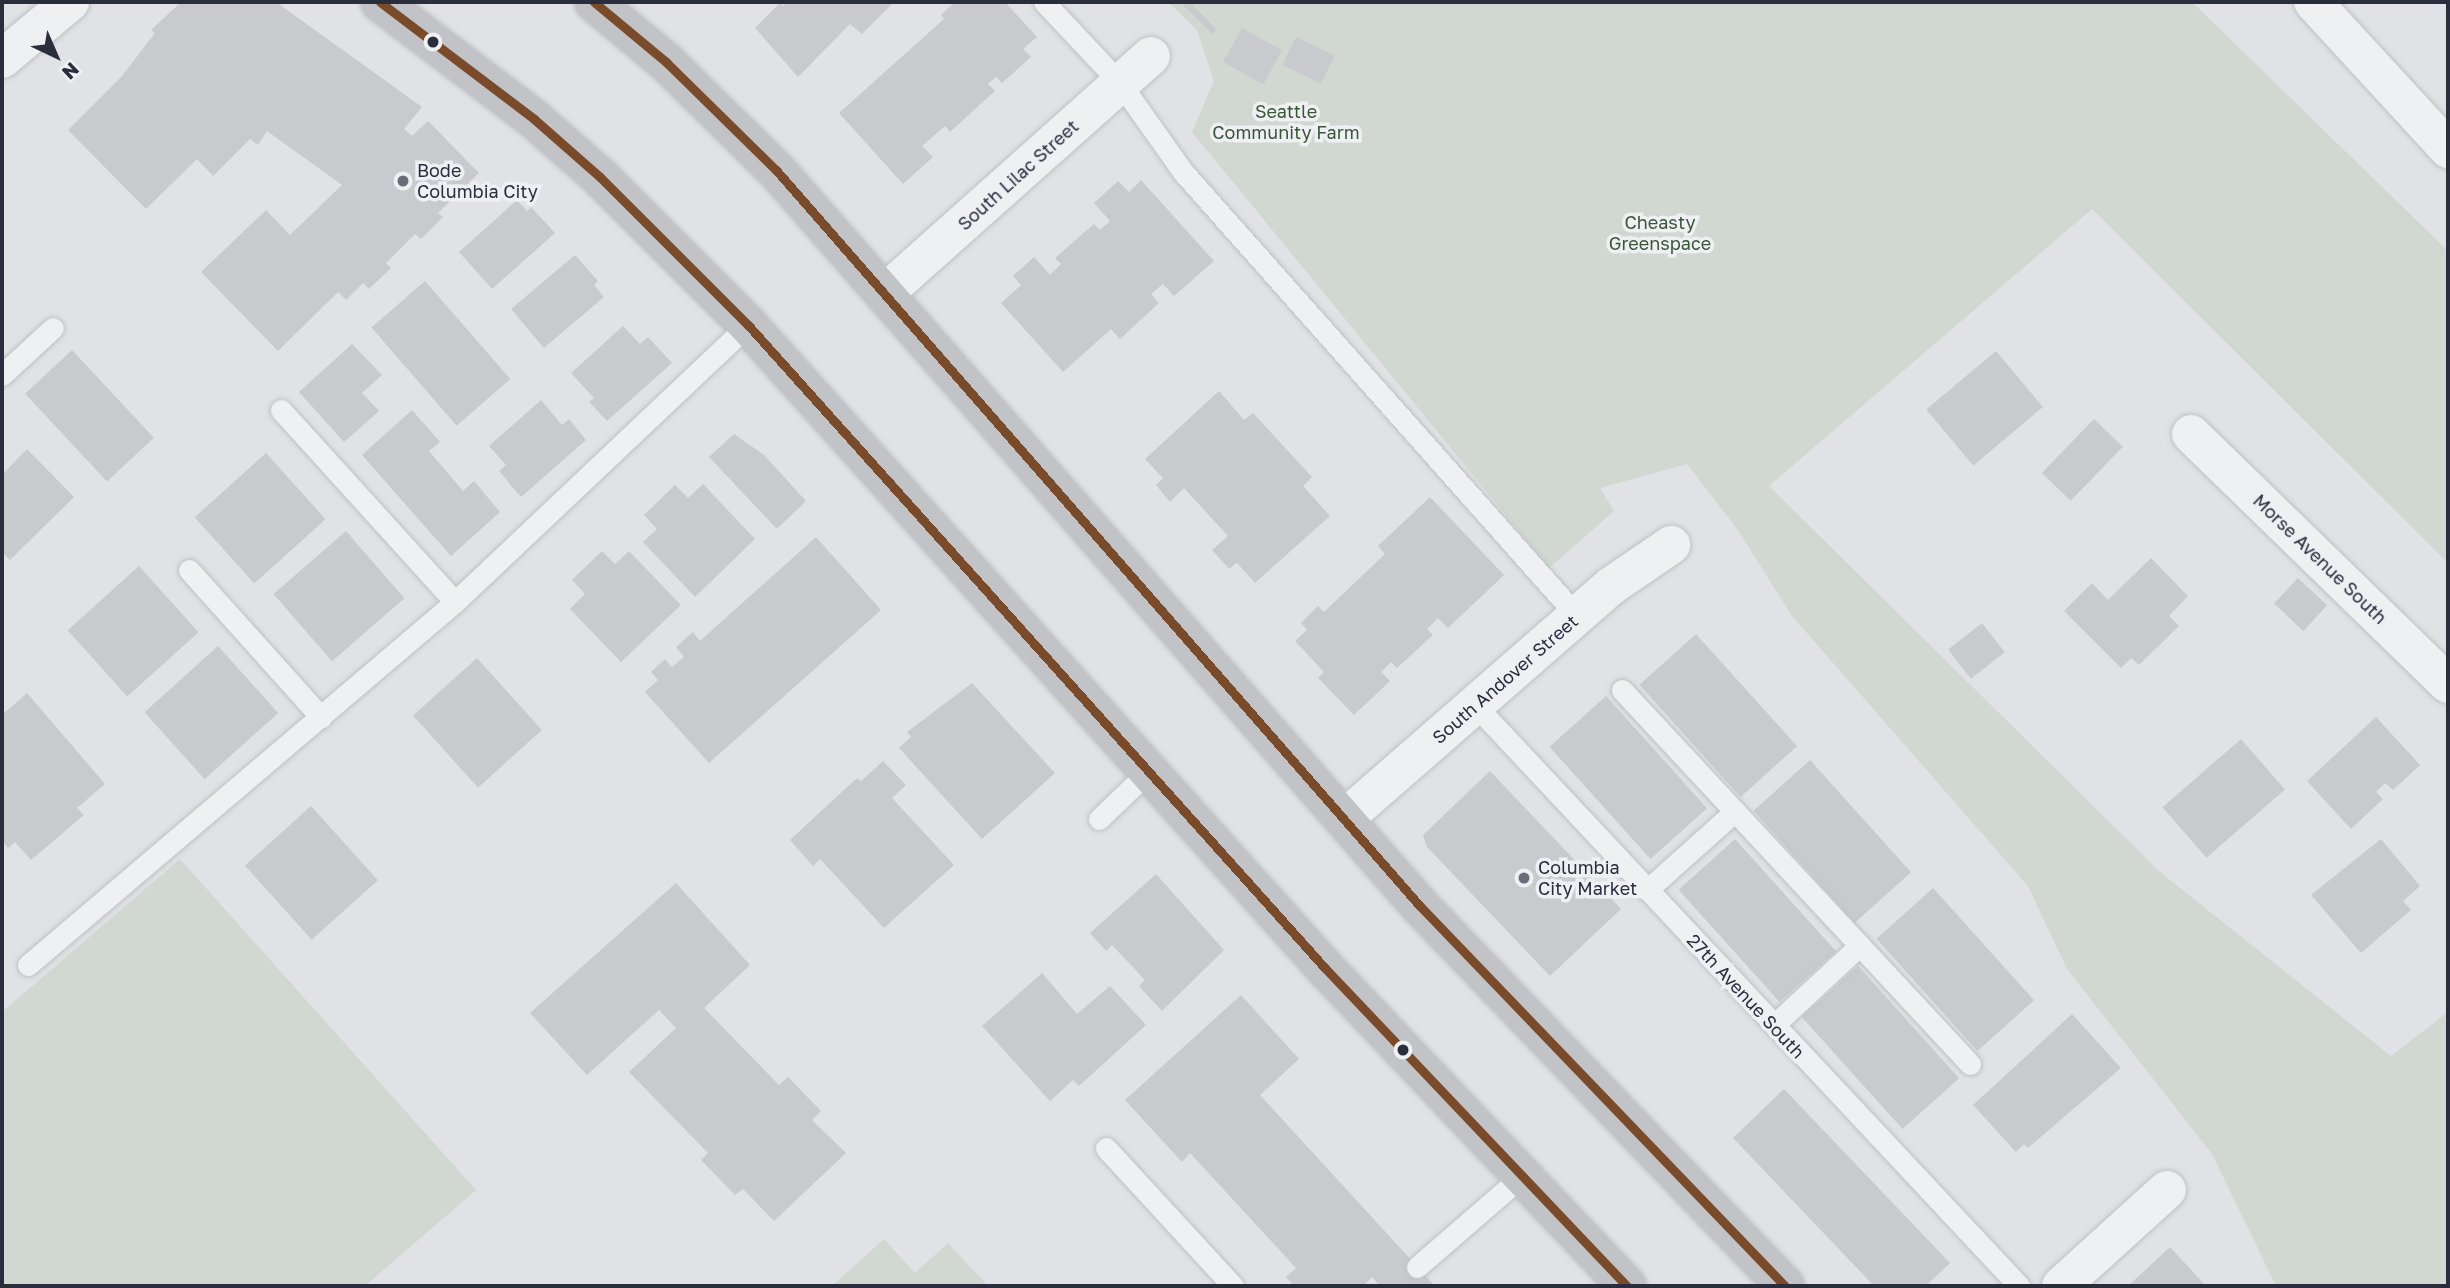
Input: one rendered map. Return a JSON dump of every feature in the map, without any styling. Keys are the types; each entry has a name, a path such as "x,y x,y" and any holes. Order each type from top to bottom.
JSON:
{"main road":[{"path":"380,2 553,136 748,325 1333,977 1627,1286"},
{"path":"594,2 666,62 776,170 1419,905 1786,1286"}],"street":[{"path":"2,60 70,2"},
{"path":"2313,2 2448,149"},
{"name":"South Lilac Street","path":"885,293 1151,56"},
{"name":"Morse Avenue South","path":"2191,435 2448,684"},
{"name":"South Andover Street","path":"1344,819 1577,616 1671,545"},
{"path":"2060,1286 2167,1190"}],"lane":[{"path":"1044,2 1120,83 1183,172 1577,616"},
{"path":"28,965 455,602 748,325"},
{"path":"2,375 53,328"},
{"path":"281,410 455,602"},
{"path":"189,570 321,717"},
{"path":"1622,690 1970,1064"},
{"name":"27th Avenue South","path":"1475,705 2019,1286"},
{"path":"1099,819 1150,770"},
{"path":"1647,890 1735,811"},
{"path":"1774,1025 1860,945"},
{"path":"1106,1148 1233,1286"},
{"path":"1417,1267 1521,1177"}],"green space":[{"name":"Cheasty Greenspace","path":"1168,2 2192,2 2448,251 2448,563 2092,209 1769,486 2160,872 2391,1056 2448,1012 2448,1286 2276,1286 2212,1154 2067,969 2028,886 1792,616 1738,530 1687,464 1600,488 1614,511 1549,568 1192,132 1214,81 1197,30"},
{"path":"180,859 476,1190 365,1286 2,1286 2,1012"},
{"path":"884,1239 915,1273 948,1243 988,1286 832,1286"}],"building":[{"name":"Bode Columbia City","path":"181,2 276,2 422,107 404,129 412,136 428,121 479,173 438,213 443,217 421,239 415,234 386,263 391,268 369,289 363,283 346,300 338,292 278,351 201,272 266,210 290,235 342,185 267,131 258,145 250,139 213,176 197,159 146,209 68,130 122,76 155,33 151,30"},
{"path":"781,2 783,6 787,2 894,2 862,34 850,24 798,77 755,28"},
{"path":"955,2 1005,2 1037,37 1023,49 1031,57 1002,83 996,77 988,84 995,91 950,132 945,126 922,146 933,157 903,184 839,113 944,19 941,15"},
{"path":"1180,2 1190,2 1216,29 1213,35"},
{"path":"1242,28 1282,50 1263,84 1223,62"},
{"path":"1296,37 1335,56 1321,84 1282,65"},
{"path":"1141,180 1214,261 1174,296 1163,284 1151,294 1159,303 1120,339 1111,329 1063,372 1001,303 1021,285 1013,276 1034,257 1050,275 1061,264 1055,258 1094,224 1100,230 1110,221 1094,203 1118,181 1129,192"},
{"path":"517,200 527,211 531,207 555,233 492,289 459,252"},
{"path":"575,255 598,281 594,285 604,297 544,348 511,309"},
{"path":"425,281 510,379 457,426 371,328"},
{"path":"623,326 640,344 648,337 672,363 607,421 589,402 594,398 571,373"},
{"path":"352,344 382,375 362,393 379,411 344,442 299,392"},
{"path":"72,350 154,438 107,481 25,394"},
{"path":"1996,351 2043,407 1973,465 1926,409"},
{"path":"1219,391 1244,420 1253,413 1312,477 1303,486 1330,516 1255,583 1237,563 1229,569 1212,550 1228,536 1184,488 1170,502 1156,485 1163,478 1145,459"},
{"path":"541,400 562,425 569,419 586,440 521,497 499,471 506,465 489,446"},
{"path":"412,410 440,442 429,451 463,491 474,481 500,512 451,556 362,455"},
{"path":"2094,419 2123,447 2071,501 2042,473"},
{"path":"734,434 764,455 806,501 777,529 709,457"},
{"path":"27,449 74,497 10,560 2,552 2,475"},
{"path":"266,453 326,519 254,583 195,517"},
{"path":"703,484 755,539 695,597 643,542 657,529 644,515 675,485 688,498"},
{"path":"1430,497 1504,575 1448,628 1438,618 1427,629 1433,635 1397,668 1391,662 1381,672 1390,681 1354,715 1318,678 1324,672 1295,641 1307,630 1301,623 1318,606 1324,612 1385,554 1378,546"},
{"path":"346,531 404,598 332,661 274,594"},
{"path":"816,537 881,610 709,763 645,692 658,680 651,672 665,659 672,667 684,657 676,647 693,632 700,641"},
{"path":"602,551 615,564 629,551 681,605 621,662 570,609 585,594 572,580"},
{"path":"2151,558 2188,596 2169,616 2179,626 2139,665 2131,658 2121,668 2064,611 2092,583 2108,600"},
{"path":"139,566 199,632 127,696 68,630"},
{"path":"2298,578 2327,605 2303,631 2274,604"},
{"path":"1982,623 2005,652 1971,679 1948,649"},
{"path":"1696,634 1797,746 1741,797 1640,685"},
{"path":"218,646 278,713 205,779 144,712"},
{"path":"477,658 542,730 478,788 413,716"},
{"path":"972,683 1055,773 982,839 899,748 911,737 907,732"},
{"path":"27,693 105,784 77,808 84,815 31,860 15,842 8,848 2,840 2,715"},
{"path":"1606,696 1707,808 1651,859 1550,747"},
{"path":"2376,717 2420,765 2393,790 2385,783 2376,792 2383,799 2351,829 2307,781"},
{"path":"2241,739 2285,790 2206,858 2163,807"},
{"path":"1810,760 1911,872 1855,923 1754,811"},
{"path":"883,761 906,785 892,798 954,865 884,928 820,859 813,866 790,840 857,778 861,781"},
{"name":"Columbia City Market","path":"1490,771 1621,909 1550,976 1427,847 1423,835"},
{"path":"311,806 378,880 312,940 245,866"},
{"path":"1735,839 1836,951 1780,1002 1679,890"},
{"path":"2381,839 2420,886 2403,901 2411,910 2361,953 2311,895"},
{"path":"1156,874 1224,950 1162,1011 1139,986 1145,980 1112,945 1106,951 1090,933"},
{"path":"676,883 750,965 704,1008 779,1085 788,1077 821,1111 812,1120 846,1153 774,1221 743,1189 735,1195 701,1160 708,1153 629,1072 676,1028 659,1010 587,1075 530,1013"},
{"path":"1933,888 2034,1000 1978,1051 1877,939"},
{"path":"1858,966 1959,1078 1903,1129 1802,1017"},
{"path":"1042,973 1077,1014 1110,986 1146,1025 1079,1086 1073,1080 1050,1101 982,1026"},
{"path":"1241,995 1299,1059 1260,1095 1435,1286 1380,1286 1372,1277 1363,1286 1294,1286 1286,1277 1296,1268 1190,1153 1182,1162 1125,1100"},
{"path":"2072,1014 2121,1068 2028,1148 2024,1144 2016,1152 1973,1105"},
{"path":"1784,1089 1950,1263 1926,1286 1874,1286 1733,1138"},
{"path":"2170,1247 2206,1286 2128,1286"}],"transit line":[{"path":"380,2 534,119 600,177 748,325 1324,967 1627,1286"},
{"path":"594,2 666,62 776,170 1419,905 1785,1286"}],"place":[{"name":"Bode Columbia City","path":"403,181"},
{"name":"Columbia City Market","path":"1524,878"}],"park label":[{"name":"Seattle Community Farm","path":"1286,122"}]}
